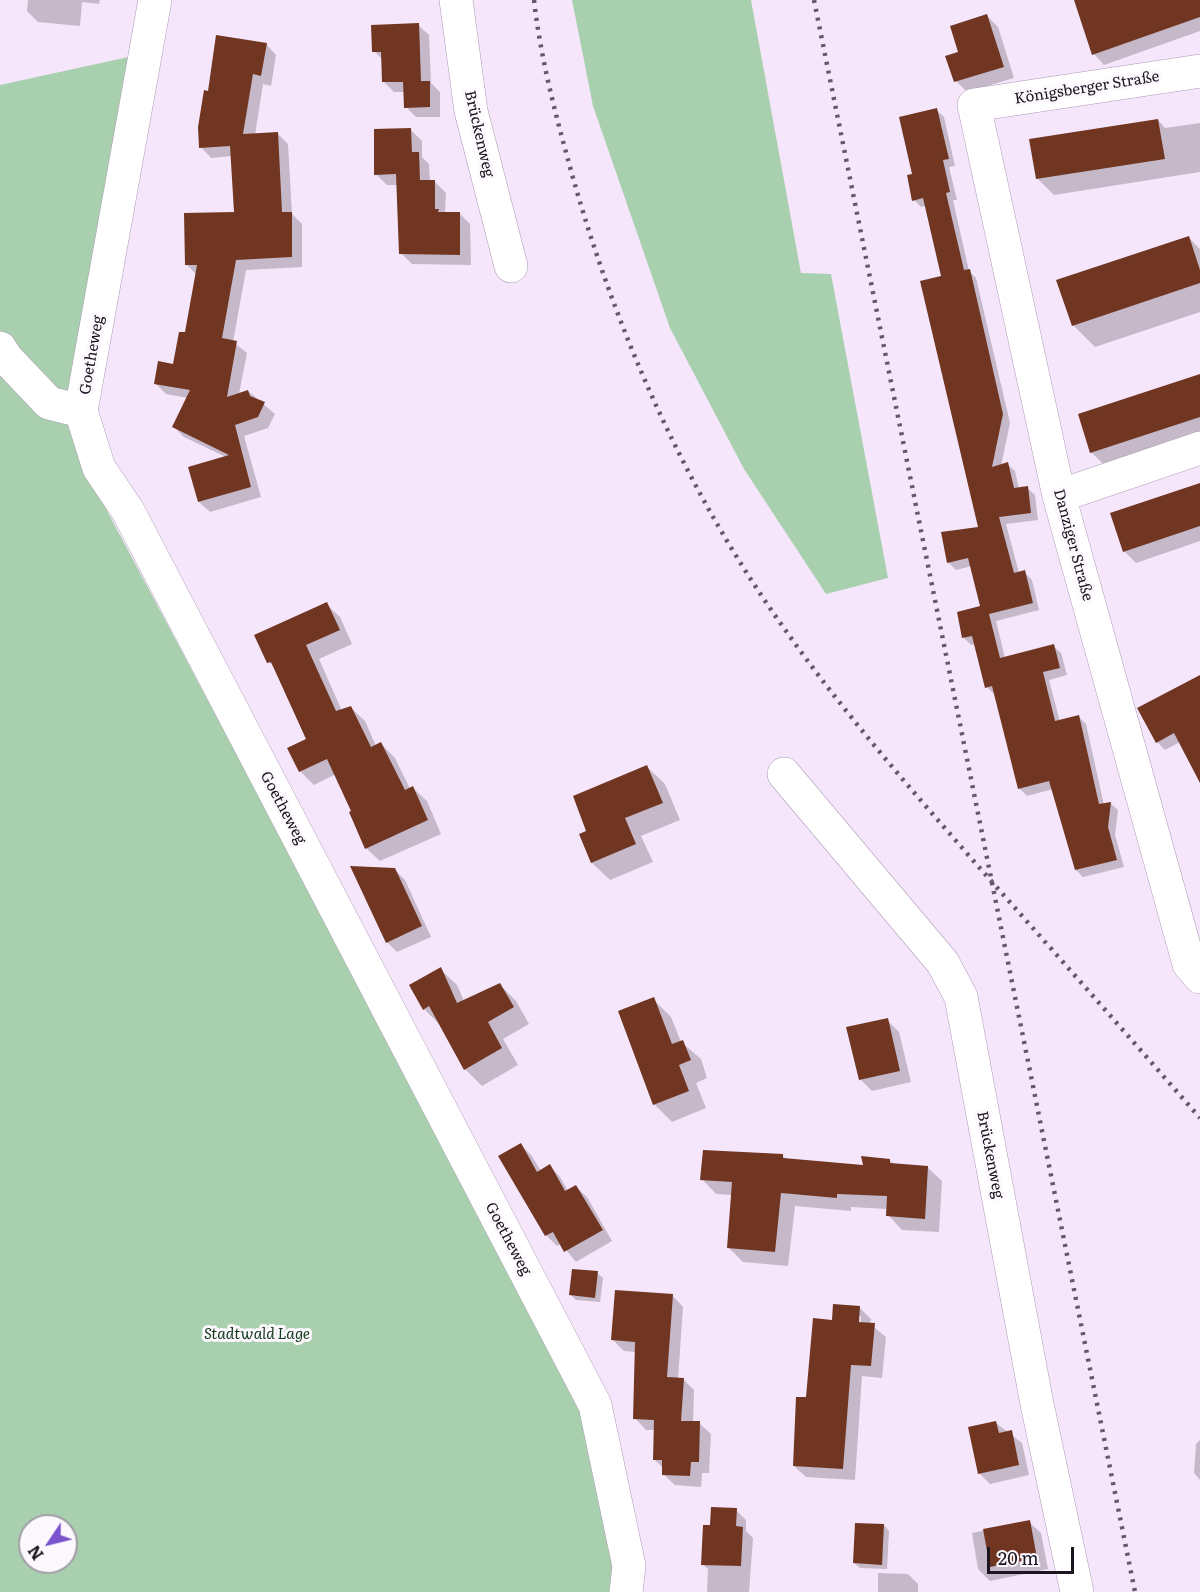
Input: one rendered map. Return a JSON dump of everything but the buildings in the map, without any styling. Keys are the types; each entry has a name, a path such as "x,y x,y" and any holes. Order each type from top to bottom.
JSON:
{"street":[{"name":"Goetheweg","path":"155,0 81,411 99,468 128,511 595,1404 629,1566 626,1592"},
{"name":"Brückenweg","path":"456,0 471,111 511,266"},
{"name":"Königsberger Straße","path":"974,105 1200,70"},
{"name":"Danziger Straße","path":"974,105 1059,496 1189,964 1200,977"},
{"path":"0,348 7,359 49,403 81,411"},
{"path":"1059,496 1200,448"},
{"name":"Brückenweg","path":"784,774 942,963 961,997 1037,1404 1077,1592"}],"green space":[{"path":"572,0 751,0 801,273 831,274 888,578 826,594 744,469 670,328 593,106"},
{"name":"Stadtwald Lage","path":"133,56 68,425 106,509 580,1399 621,1576 615,1592 0,1592 0,85"}],"railway":[{"path":"534,0 543,59 557,118 585,219 606,281 655,403 715,520 749,577 786,631 860,728 939,822 1200,1118"},
{"path":"814,0 1135,1592"}]}
